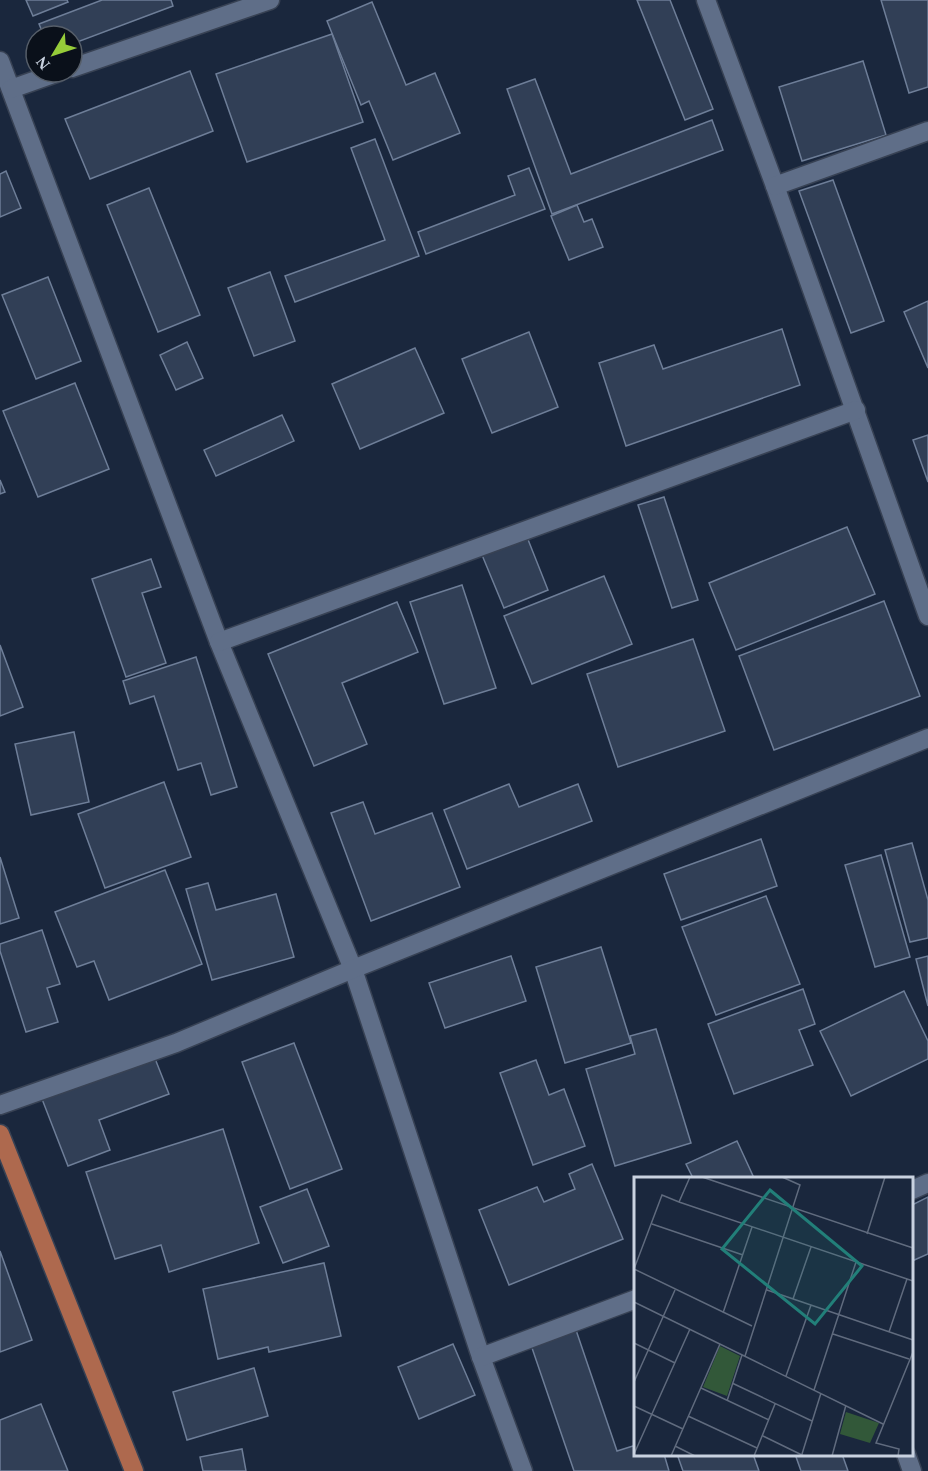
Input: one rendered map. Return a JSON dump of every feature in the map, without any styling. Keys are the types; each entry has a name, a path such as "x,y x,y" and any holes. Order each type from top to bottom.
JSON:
{"main road":[{"path":"0,1134 134,1471"}],"street":[{"path":"84,64 270,0"},
{"path":"706,0 856,410 928,616"},
{"path":"0,61 219,642 353,969 481,1356 523,1471"},
{"path":"11,89 25,84"},
{"path":"775,186 928,131"},
{"path":"219,642 856,410"},
{"path":"0,1106 176,1042 928,738"},
{"path":"913,1190 928,1183"},
{"path":"481,1356 634,1300"},
{"path":"906,1456 912,1471"}],"building":[{"path":"26,0 67,0 68,2 33,16"},
{"path":"102,0 171,0 173,6 84,39 84,24 39,24"},
{"path":"637,0 670,0 713,109 685,120"},
{"path":"881,0 928,0 928,87 909,93"},
{"path":"372,2 406,85 435,73 460,133 393,160 369,101 361,105 327,21"},
{"path":"332,34 363,122 247,162 216,74"},
{"path":"863,61 886,135 802,161 779,87"},
{"path":"190,71 213,131 90,179 65,119"},
{"path":"535,79 571,174 712,120 723,150 552,214 507,89"},
{"path":"375,139 419,256 295,302 285,276 385,240 351,148"},
{"path":"529,168 545,209 426,254 418,232 515,195 508,176"},
{"path":"6,171 21,208 0,217 0,174"},
{"path":"833,180 884,321 851,333 799,191"},
{"path":"149,188 200,315 158,332 107,205"},
{"path":"577,205 584,222 592,219 603,247 569,260 551,216"},
{"path":"270,272 295,341 254,356 228,288"},
{"path":"48,277 81,361 36,379 2,295"},
{"path":"928,301 928,368 904,312"},
{"path":"782,329 800,385 626,446 599,363 654,345 663,369"},
{"path":"529,332 558,407 492,433 462,359"},
{"path":"187,342 203,378 176,390 160,355"},
{"path":"415,348 444,413 360,449 332,384"},
{"path":"75,383 109,469 38,497 3,411"},
{"path":"282,415 294,441 216,476 204,450"},
{"path":"928,435 928,482 913,440"},
{"path":"0,480 5,492 0,494"},
{"path":"664,497 698,600 672,608 638,505"},
{"path":"847,527 875,594 736,650 709,583"},
{"path":"527,537 548,590 504,608 482,555"},
{"path":"151,559 161,587 142,593 166,663 126,677 92,579"},
{"path":"604,576 632,644 532,684 504,616"},
{"path":"462,585 496,688 444,704 410,602"},
{"path":"884,601 920,696 774,750 739,656"},
{"path":"397,602 418,652 342,683 367,744 314,766 268,654"},
{"path":"693,639 725,731 618,767 587,674"},
{"path":"0,645 23,707 0,716"},
{"path":"196,657 237,787 211,795 201,763 178,770 154,696 130,704 123,681"},
{"path":"74,732 89,802 31,815 15,744"},
{"path":"164,782 191,857 105,888 78,814"},
{"path":"509,784 519,807 578,784 592,821 467,869 444,810"},
{"path":"363,802 375,834 432,813 460,887 371,921 331,813"},
{"path":"761,839 777,886 681,920 664,874"},
{"path":"912,843 928,900 928,938 910,942 885,850"},
{"path":"881,855 910,957 875,967 845,865"},
{"path":"0,857 19,918 0,924"},
{"path":"165,870 202,964 109,1000 94,961 77,967 55,912"},
{"path":"208,883 216,910 276,894 294,957 212,980 186,889"},
{"path":"766,896 800,984 716,1015 682,927"},
{"path":"42,930 60,984 47,988 58,1022 26,1032 0,951 0,944"},
{"path":"601,947 631,1043 565,1063 536,967"},
{"path":"511,956 526,1001 445,1028 429,983"},
{"path":"928,956 928,1006 916,959"},
{"path":"803,989 815,1024 799,1030 813,1065 734,1094 708,1024"},
{"path":"904,991 928,1041 928,1059 851,1096 820,1031"},
{"path":"656,1029 691,1143 615,1166 586,1069 635,1054 630,1036"},
{"path":"294,1043 342,1169 290,1189 242,1062"},
{"path":"154,1056 169,1094 99,1120 110,1150 68,1166 42,1099"},
{"path":"536,1060 549,1095 564,1089 585,1146 533,1165 500,1073"},
{"path":"223,1129 259,1243 169,1272 161,1245 115,1259 86,1172"},
{"path":"737,1141 754,1177 692,1177 686,1164"},
{"path":"592,1164 623,1239 509,1285 479,1210 537,1187 544,1202 575,1189 569,1174"},
{"path":"307,1189 329,1246 283,1263 260,1207"},
{"path":"928,1197 928,1254 913,1261 913,1204"},
{"path":"0,1251 32,1340 0,1352"},
{"path":"324,1263 341,1336 269,1352 268,1347 218,1359 203,1289"},
{"path":"576,1330 617,1451 634,1446 634,1456 665,1456 669,1471 574,1471 531,1345"},
{"path":"453,1344 475,1395 419,1419 398,1367"},
{"path":"254,1368 268,1416 187,1440 173,1392"},
{"path":"41,1404 68,1471 0,1471 0,1420"},
{"path":"242,1449 246,1471 203,1471 200,1457"},
{"path":"678,1456 754,1456 759,1471 683,1471"},
{"path":"796,1456 843,1456 848,1471 801,1471"}]}
